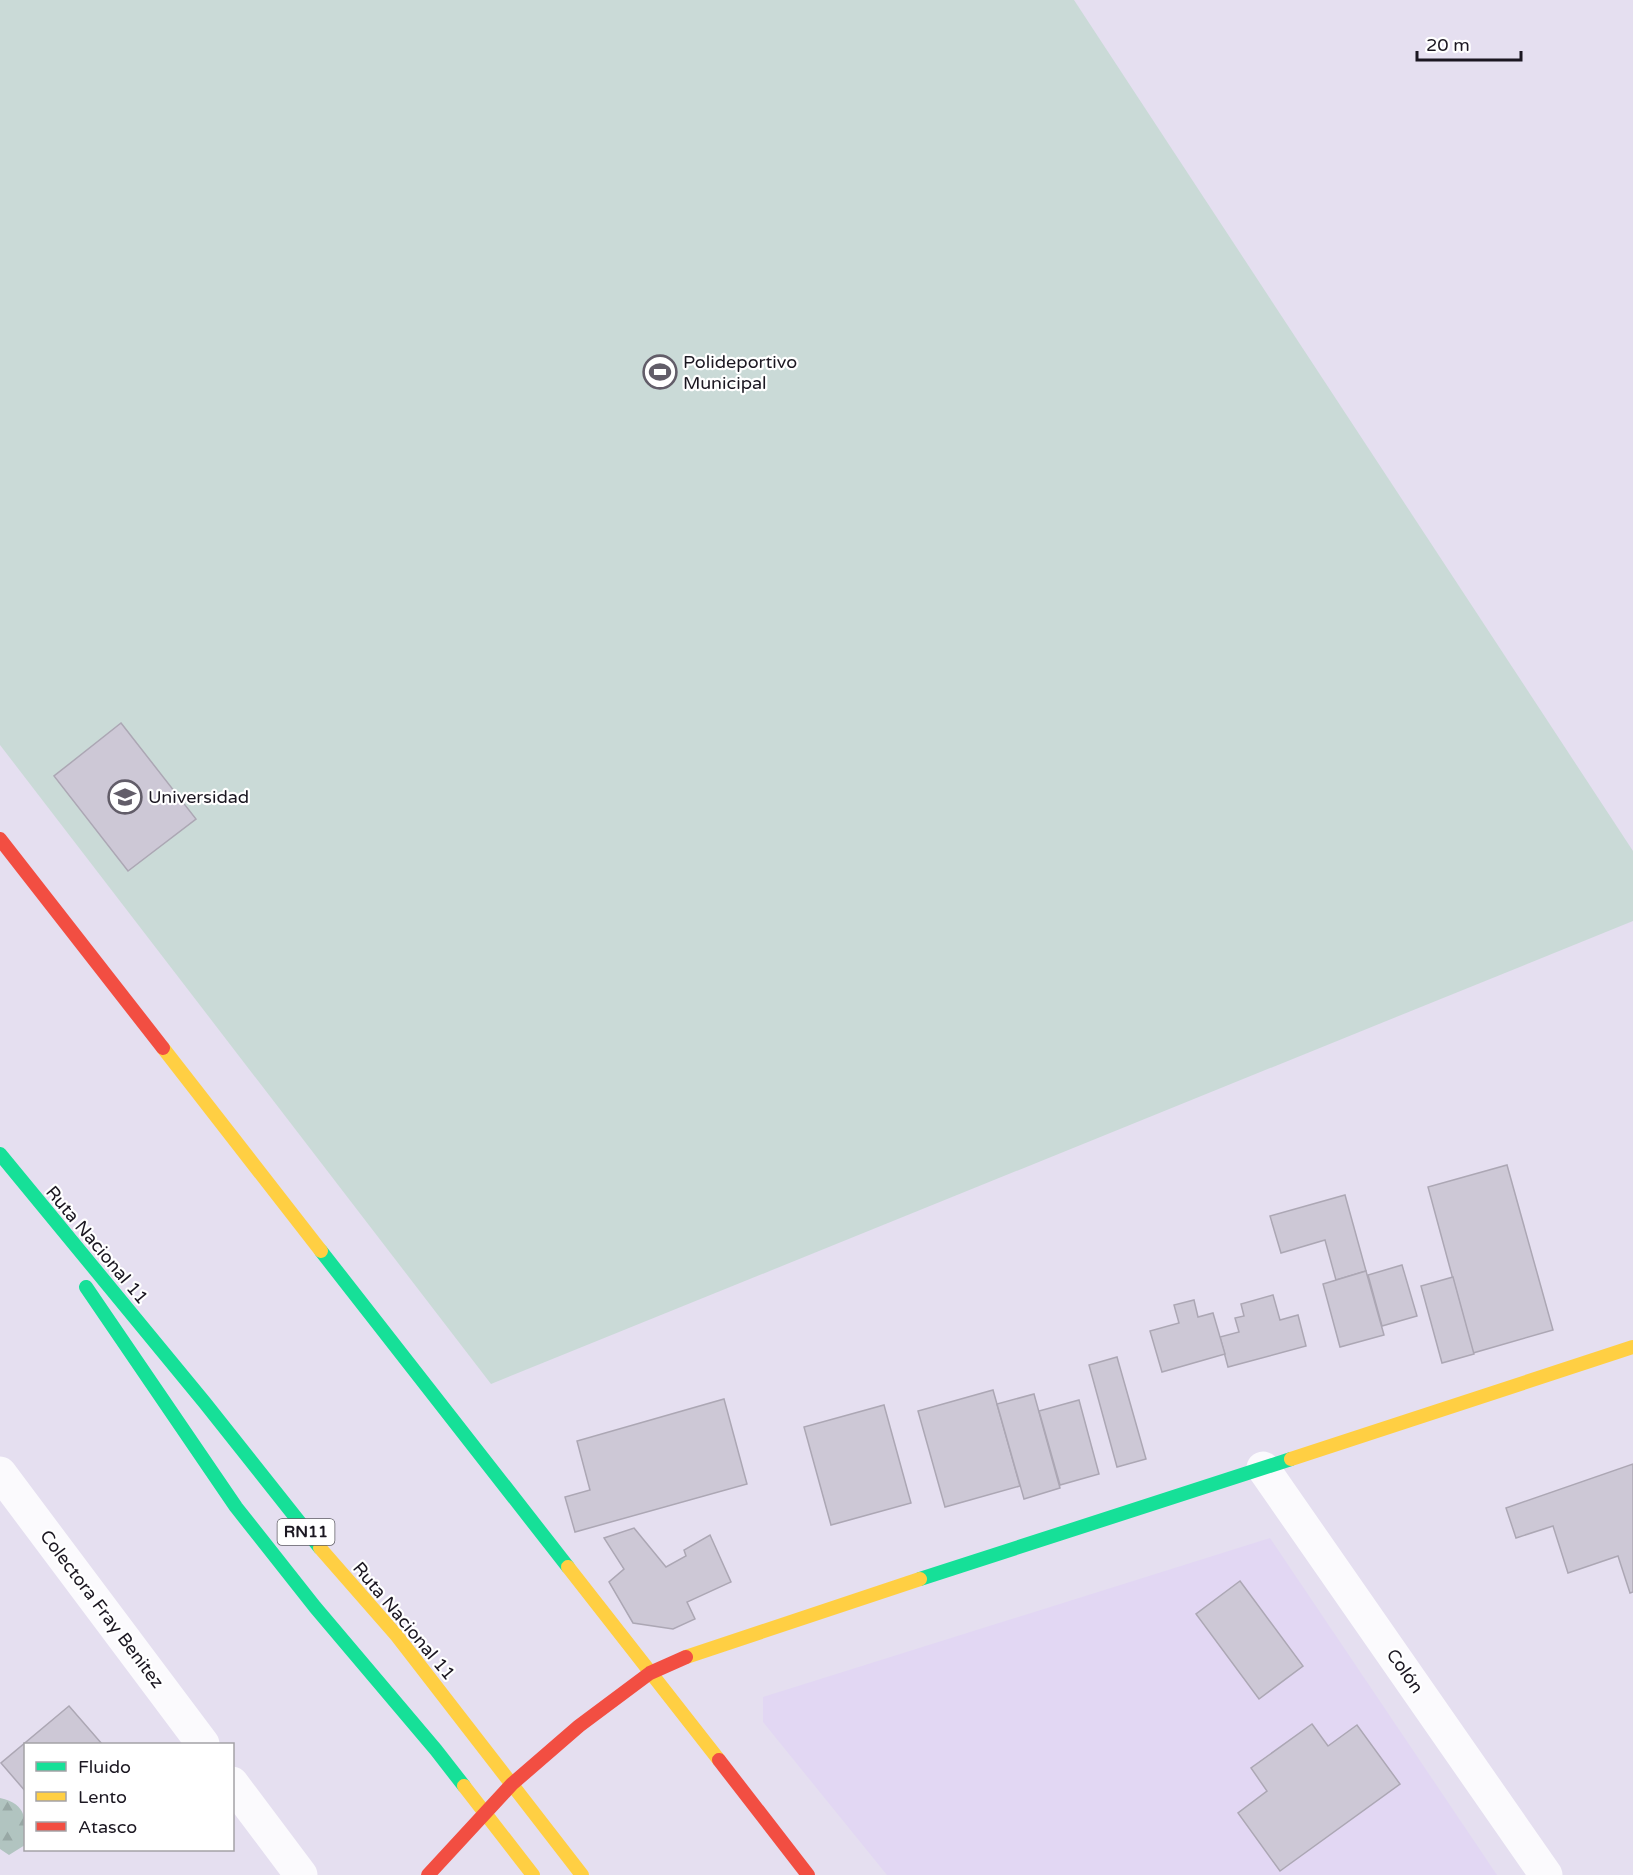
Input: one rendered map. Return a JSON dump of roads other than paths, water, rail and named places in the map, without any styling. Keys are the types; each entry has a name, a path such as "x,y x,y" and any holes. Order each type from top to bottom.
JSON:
{"main road":[{"path":"0,839 808,1875"},
{"name":"RN11","path":"0,1154 28,1190"},
{"name":"Ruta Nacional 11","path":"28,1190 69,1258"},
{"name":"Ruta Nacional 11","path":"28,1190 205,1403 316,1545 397,1636 582,1875"},
{"name":"Ruta Nacional 11","path":"80,1277 98,1307 236,1507 315,1607 436,1750 533,1875"},
{"path":"428,1875 512,1784 579,1726 650,1673 695,1653 1633,1347"}],"street":[{"name":"Colón","path":"1263,1468 1546,1875"},
{"name":"Colectora Fray Benitez","path":"0,1473 202,1743"},
{"path":"234,1786 301,1875"}],"place":[{"name":"Polideportivo Municipal","path":"660,372"},
{"name":"Universidad","path":"125,797"}]}
